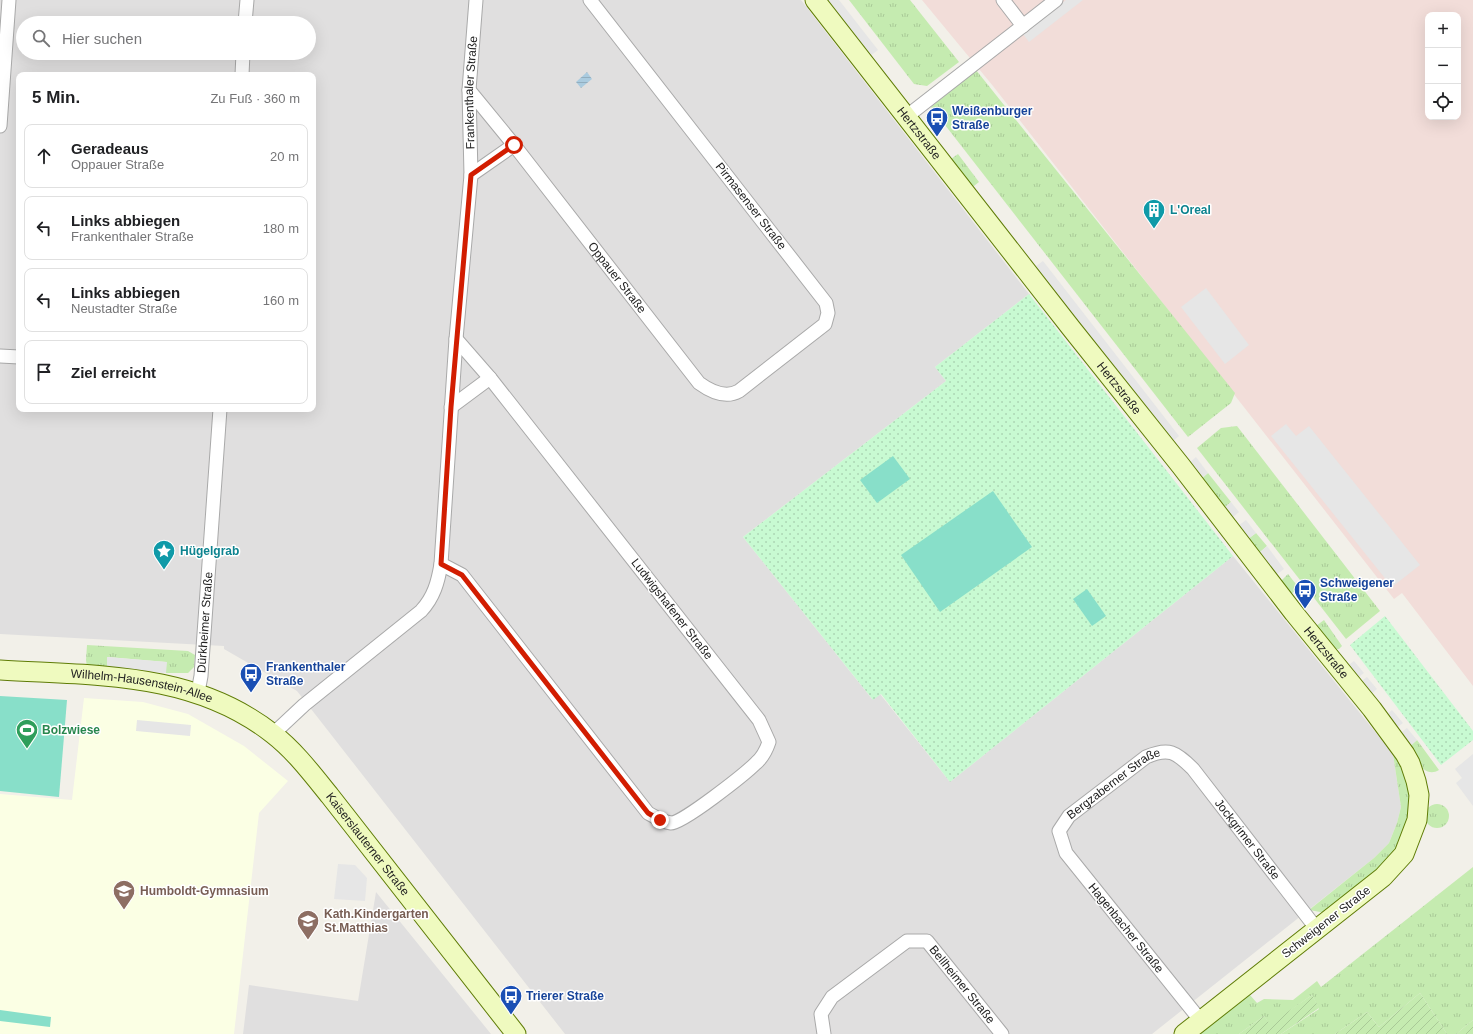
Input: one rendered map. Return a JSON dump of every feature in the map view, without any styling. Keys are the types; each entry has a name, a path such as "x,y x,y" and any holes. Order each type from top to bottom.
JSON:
{"main road":[{"name":"Hertzstraße","path":"815,0 1061,316 1181,466 1265,576 1391,733 1410,763 1416,781"},
{"name":"Wilhelm-Hausenstein-Allee","path":"0,670 130,678 154,681 198,692 236,711 273,734"},
{"name":"Kaiserslauterner Straße","path":"273,734 306,767 330,796 516,1034"},
{"name":"Schweigener Straße","path":"1184,1034 1316,928 1383,877 1404,854 1418,820 1419,794 1416,781"}],"street":[{"path":"0,126 9,0"},
{"path":"246,16 247,0"},
{"name":"Frankenthaler Straße","path":"273,734 304,705 421,611 429,602 434,593 441,564 456,339 471,175 468,90 476,0"},
{"name":"Pirmasenser Straße","path":"590,0 826,303 828,313 825,324 739,391 730,394"},
{"path":"1003,0 1023,26"},
{"path":"906,117 1056,0"},
{"path":"242,72 243,60"},
{"name":"Oppauer Straße","path":"468,90 514,145 699,383 717,393 730,394"},
{"path":"471,175 514,145"},
{"name":"Ludwigshafener Straße","path":"441,564 462,575 648,813 660,820 671,823 687,817 756,764 766,752 769,742 768,737 759,720 490,378 456,339"},
{"path":"0,356 16,357"},
{"path":"451,407 490,378"},
{"name":"Dürkheimer Straße","path":"198,692 202,662 220,412"},
{"name":"Bergzaberner Straße","path":"1059,831 1069,816 1146,757 1158,751 1176,754"},
{"name":"Jockgrimer Straße","path":"1176,754 1193,769 1316,928"},
{"name":"Hagenbacher Straße","path":"1059,831 1066,853 1201,1021"},
{"name":"Bellheimer Straße","path":"823,1033 821,1014 832,997 907,941 918,940 927,941 1002,1034"}],"shaded area":[{"path":"0,0 801,0 1029,294 935,367 946,381 743,537 872,699 880,694 950,782 1233,556 1393,754 1401,807 1397,823 1389,843 1374,858 1152,1034 565,1034 297,691 224,649 224,646 0,634"},
{"path":"826,0 839,0 878,50 870,56"},
{"path":"922,0 1473,0 1473,686 1402,593 1394,599 993,86"},
{"path":"1066,0 1083,0 1029,42 1023,34"},
{"path":"1043,261 1179,436 1172,442 1035,267"},
{"path":"1206,288 1249,345 1225,364 1181,307"},
{"path":"1286,424 1296,436 1309,426 1420,565 1392,587 1271,436"},
{"path":"1196,457 1208,473 1201,479 1188,464"},
{"path":"1231,502 1239,512 1232,518 1224,508"},
{"path":"1246,520 1256,533 1248,539 1238,526"},
{"path":"1267,546 1284,569 1276,575 1259,553"},
{"path":"107,657 167,662 166,673 107,668"},
{"path":"1354,661 1364,673 1355,680 1345,668"},
{"path":"1367,677 1377,689 1368,697 1358,684"},
{"name":"Humboldt-Gymnasium","path":"84,698 143,702 188,714 244,746 288,781 259,813 234,1034 0,1034 0,794 72,800"},
{"path":"1392,710 1403,723 1394,730 1384,717"},
{"path":"137,720 191,725 190,736 136,731"},
{"path":"1407,728 1417,740 1408,748 1398,735"},
{"path":"1473,754 1473,806 1456,783 1462,778 1455,769"},
{"path":"338,864 355,865 367,878 365,901 334,899"},
{"path":"376,892 491,1034 243,1034 249,985 358,1001"}],"green space":[{"path":"849,0 910,0 959,62 927,86 914,84"},
{"path":"976,70 1235,393 1231,403 1188,437 931,107"},
{"path":"958,154 979,182 974,186 970,185 951,159"},
{"path":"1029,294 1233,556 950,782 881,694 873,700 743,537 946,381 935,367"},
{"path":"1237,426 1380,611 1346,639 1197,448 1221,428"},
{"path":"893,456 910,479 877,503 860,480"},
{"path":"1208,473 1231,502 1224,508 1201,479"},
{"path":"993,491 1032,547 940,612 901,555"},
{"path":"1256,533 1267,546 1259,553 1248,539"},
{"path":"1288,574 1299,588 1291,594 1281,581"},
{"path":"1087,589 1106,616 1092,626 1073,599"},
{"path":"1385,616 1473,731 1473,740 1441,765 1350,645"},
{"path":"1324,620 1342,646 1339,649 1335,649 1316,626"},
{"path":"87,645 188,651 195,655 194,667 188,673 166,673 166,662 108,657 107,668 87,667"},
{"name":"Bolzwiese","path":"0,696 67,700 59,797 0,791"},
{"path":"1417,740 1439,770 1429,772 1424,770 1417,762 1408,748"},
{"path":"1393,754 1405,771 1412,806 1394,857 1326,913 1309,910 1374,858 1389,843 1397,823 1401,807"},
{"path":"1437,804 1445,808 1449,816 1445,824 1437,828 1429,824 1425,816 1429,808"},
{"path":"1473,867 1473,1020 1456,1034 1447,1034 1420,993 1379,1027 1367,1012 1335,1034 1281,1034 1319,1009 1312,995 1270,1025 1264,1016 1239,1034 1196,1034 1245,995 1250,995 1257,1003 1264,999 1293,1000 1317,981 1321,987"},
{"path":"1420,993 1447,1034 1335,1034 1367,1012 1379,1027"},
{"path":"1312,995 1319,1008 1281,1034 1239,1034 1264,1016 1270,1024"},
{"path":"0,1010 51,1017 50,1027 0,1021"},
{"path":"1473,1020 1473,1034 1456,1034"}],"water":[{"path":"587,72 592,79 581,88 576,82"}],"place":[{"name":"Weißenburger Straße","path":"937,138"},
{"name":"L'Oreal","path":"1154,230"},
{"name":"Hügelgrab","path":"164,570"},
{"name":"Schweigener Straße","path":"1305,610"},
{"name":"Frankenthaler Straße","path":"251,694"},
{"name":"Bolzwiese","path":"27,750"},
{"name":"Humboldt-Gymnasium","path":"124,910"},
{"name":"Kath.Kindergarten St.Matthias","path":"308,940"},
{"name":"Trierer Straße","path":"511,1016"}],"route":[{"path":"514,145 471,175 456,339 441,564 462,575 648,813 660,820"}]}
